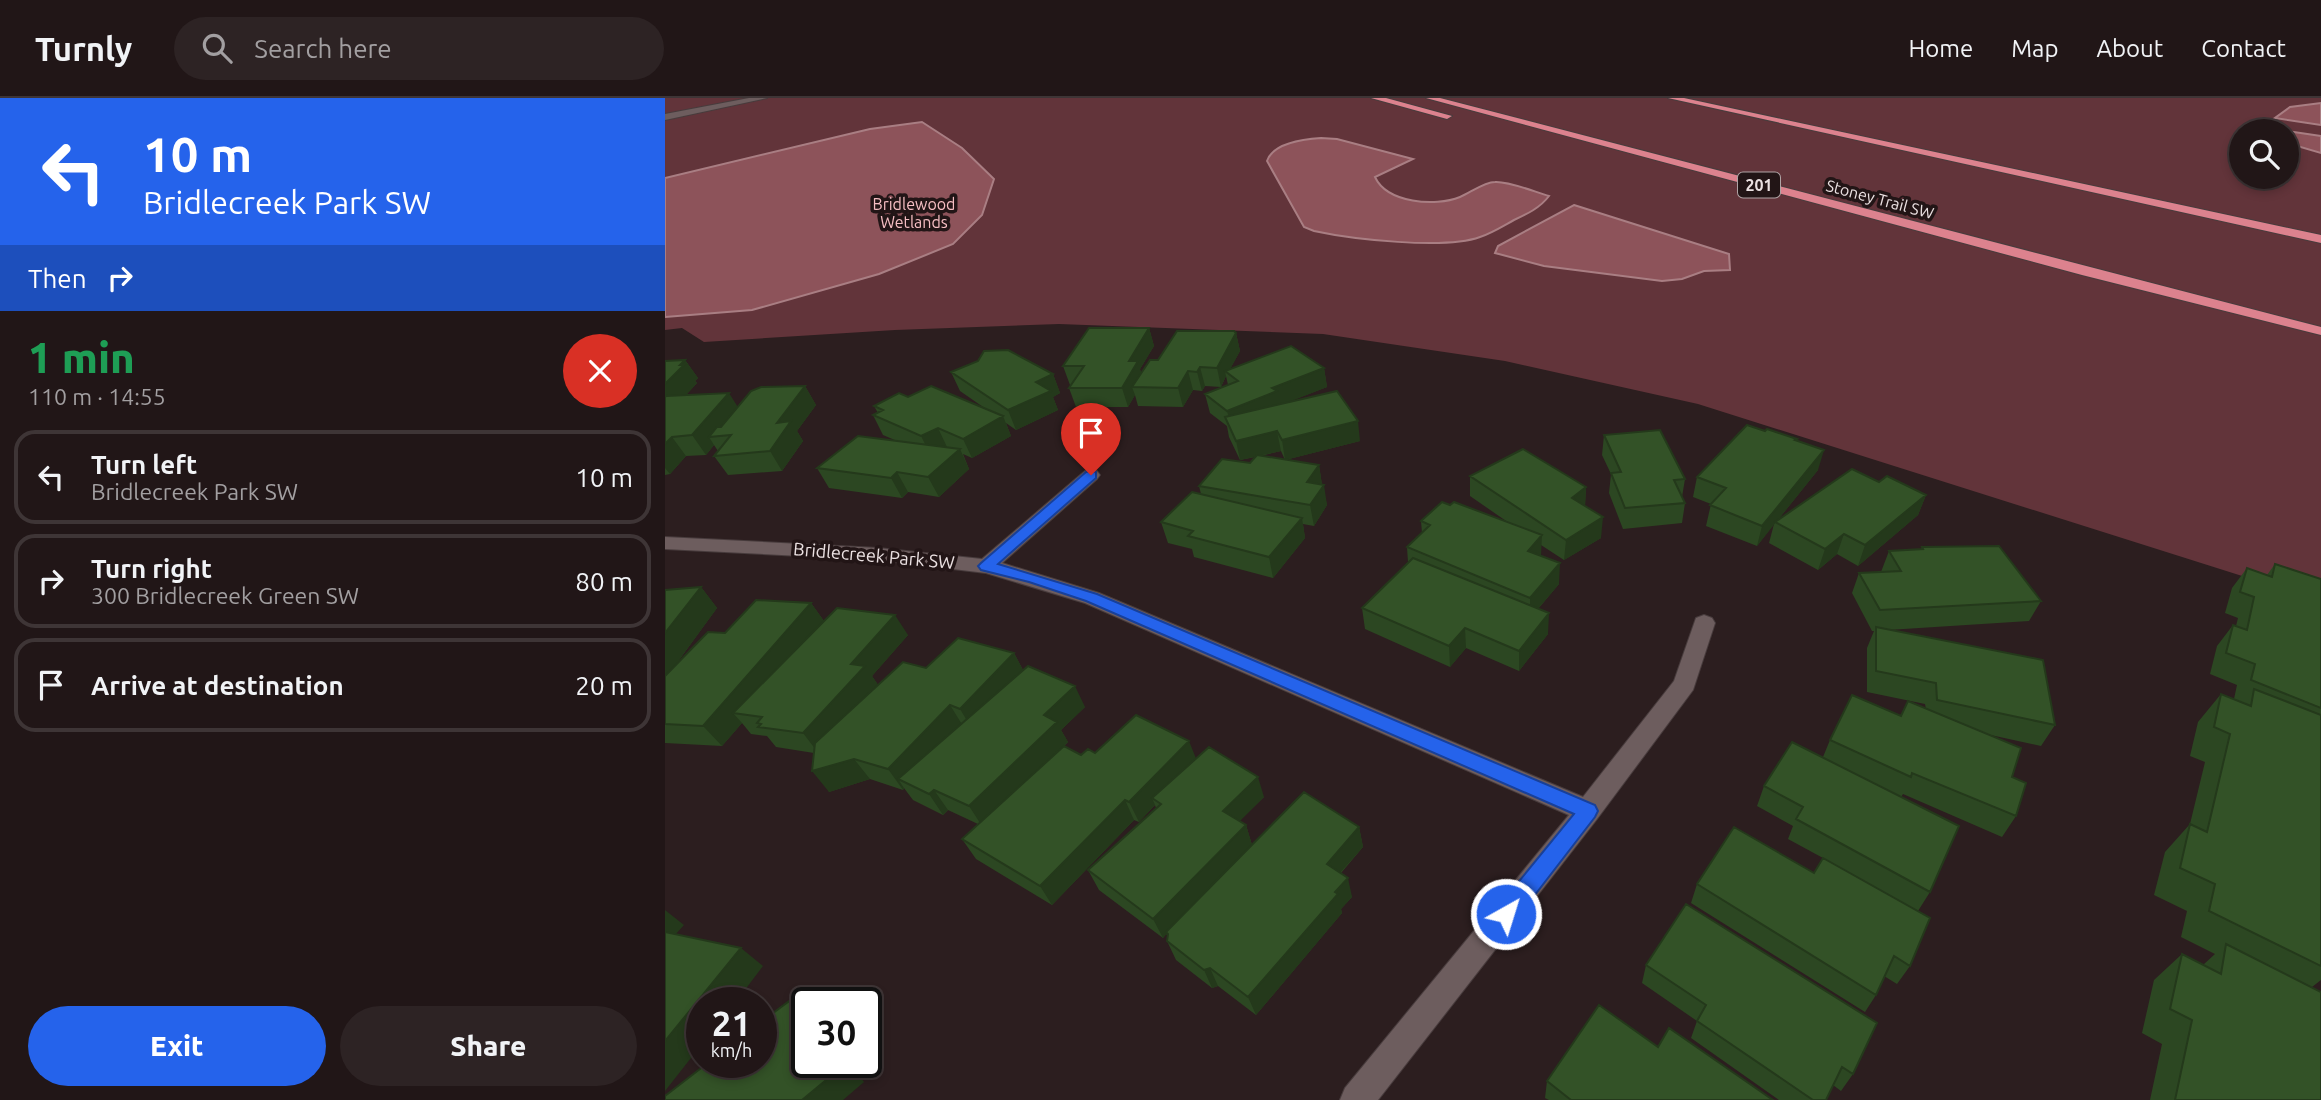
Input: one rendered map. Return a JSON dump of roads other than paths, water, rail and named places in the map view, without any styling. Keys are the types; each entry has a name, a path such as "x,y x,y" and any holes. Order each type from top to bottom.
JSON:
{"highway":[{"path":"1375,98 1462,120"},
{"name":"Stoney Trail SW","path":"1430,98 2087,272 2321,331"},
{"path":"1672,98 2321,239"},
{"path":"1678,98 1714,107"},
{"path":"1474,123 2087,272"}],"street":[{"path":"665,117 763,98"},
{"path":"986,566 1091,475"},
{"name":"Bridlecreek Park SW","path":"665,543 877,554 986,566 1033,578 1092,598 1588,811"},
{"path":"1357,1100 1588,811 1685,684 1705,623"}],"park label":[{"name":"Bridlewood Wetlands","path":"914,213"}]}
